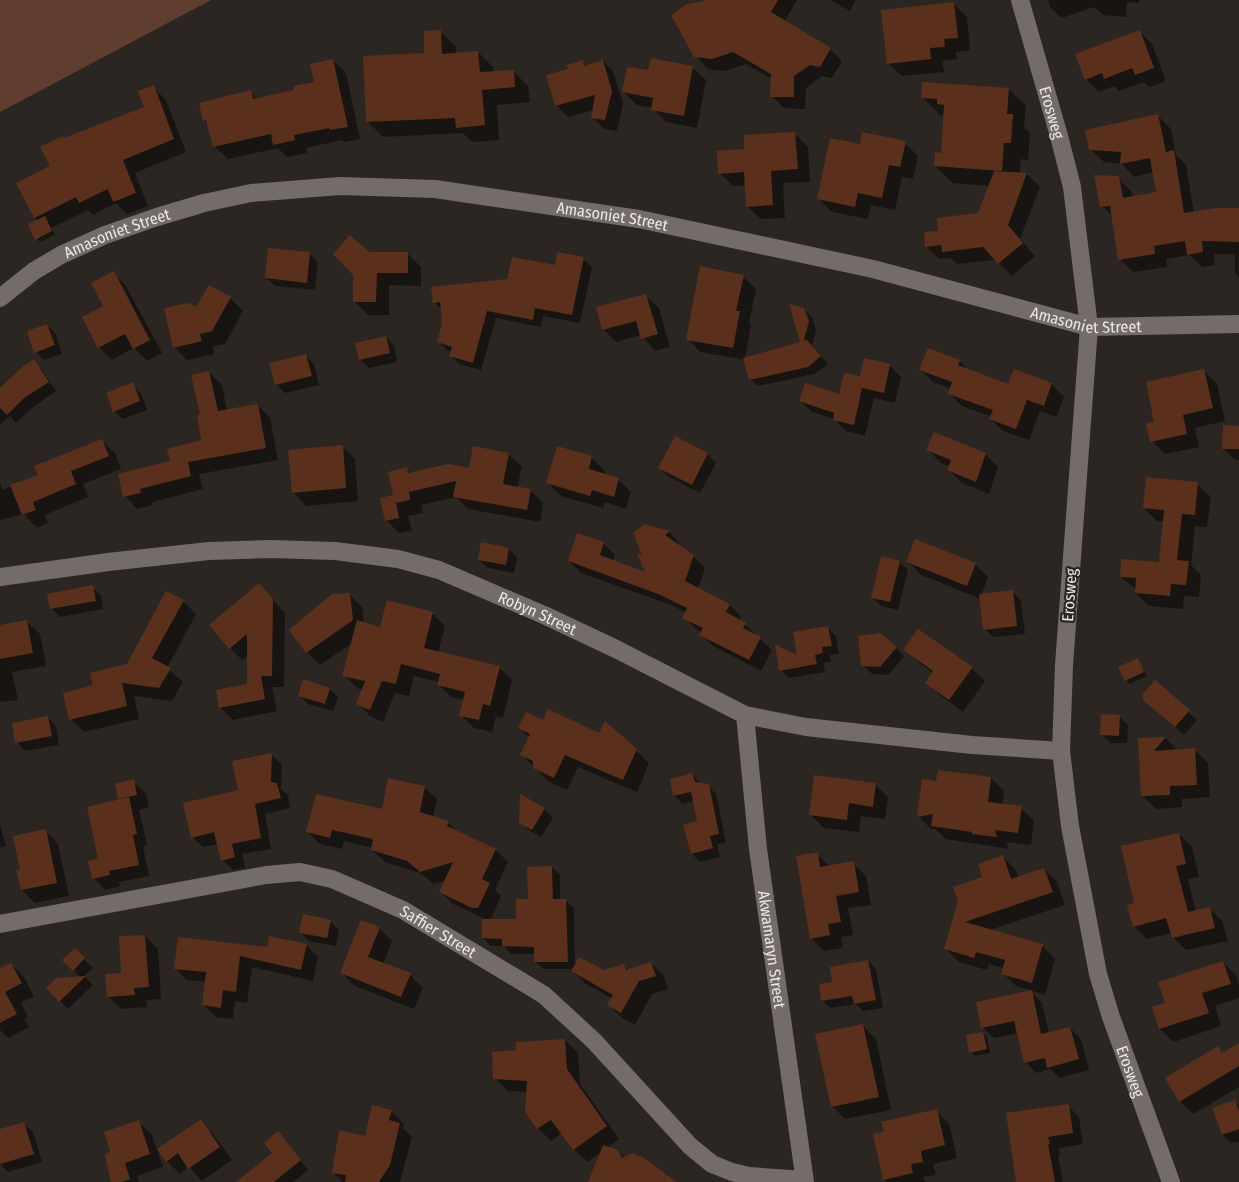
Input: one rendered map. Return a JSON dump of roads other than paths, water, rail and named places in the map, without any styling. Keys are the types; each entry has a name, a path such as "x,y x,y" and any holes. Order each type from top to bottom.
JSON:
{"street":[{"name":"Erosweg","path":"1020,0 1072,187 1089,327 1065,655 1061,750 1072,837 1098,974 1111,1017 1171,1182"},
{"name":"Amasoniet Street","path":"0,298 34,271 94,240 204,202 251,193 340,186 435,189 639,219 873,270 1089,327 1239,324"},
{"name":"Robyn Street","path":"0,577 209,551 272,549 334,551 398,559 439,570 544,615 745,715 806,727 972,745 1061,750"},
{"name":"Akwamaryn Street","path":"745,715 758,849 805,1181"},
{"name":"Saffier Street","path":"0,924 266,875 300,872 332,879 403,910 544,995 594,1041 690,1146 712,1164 749,1176 805,1181"}]}
